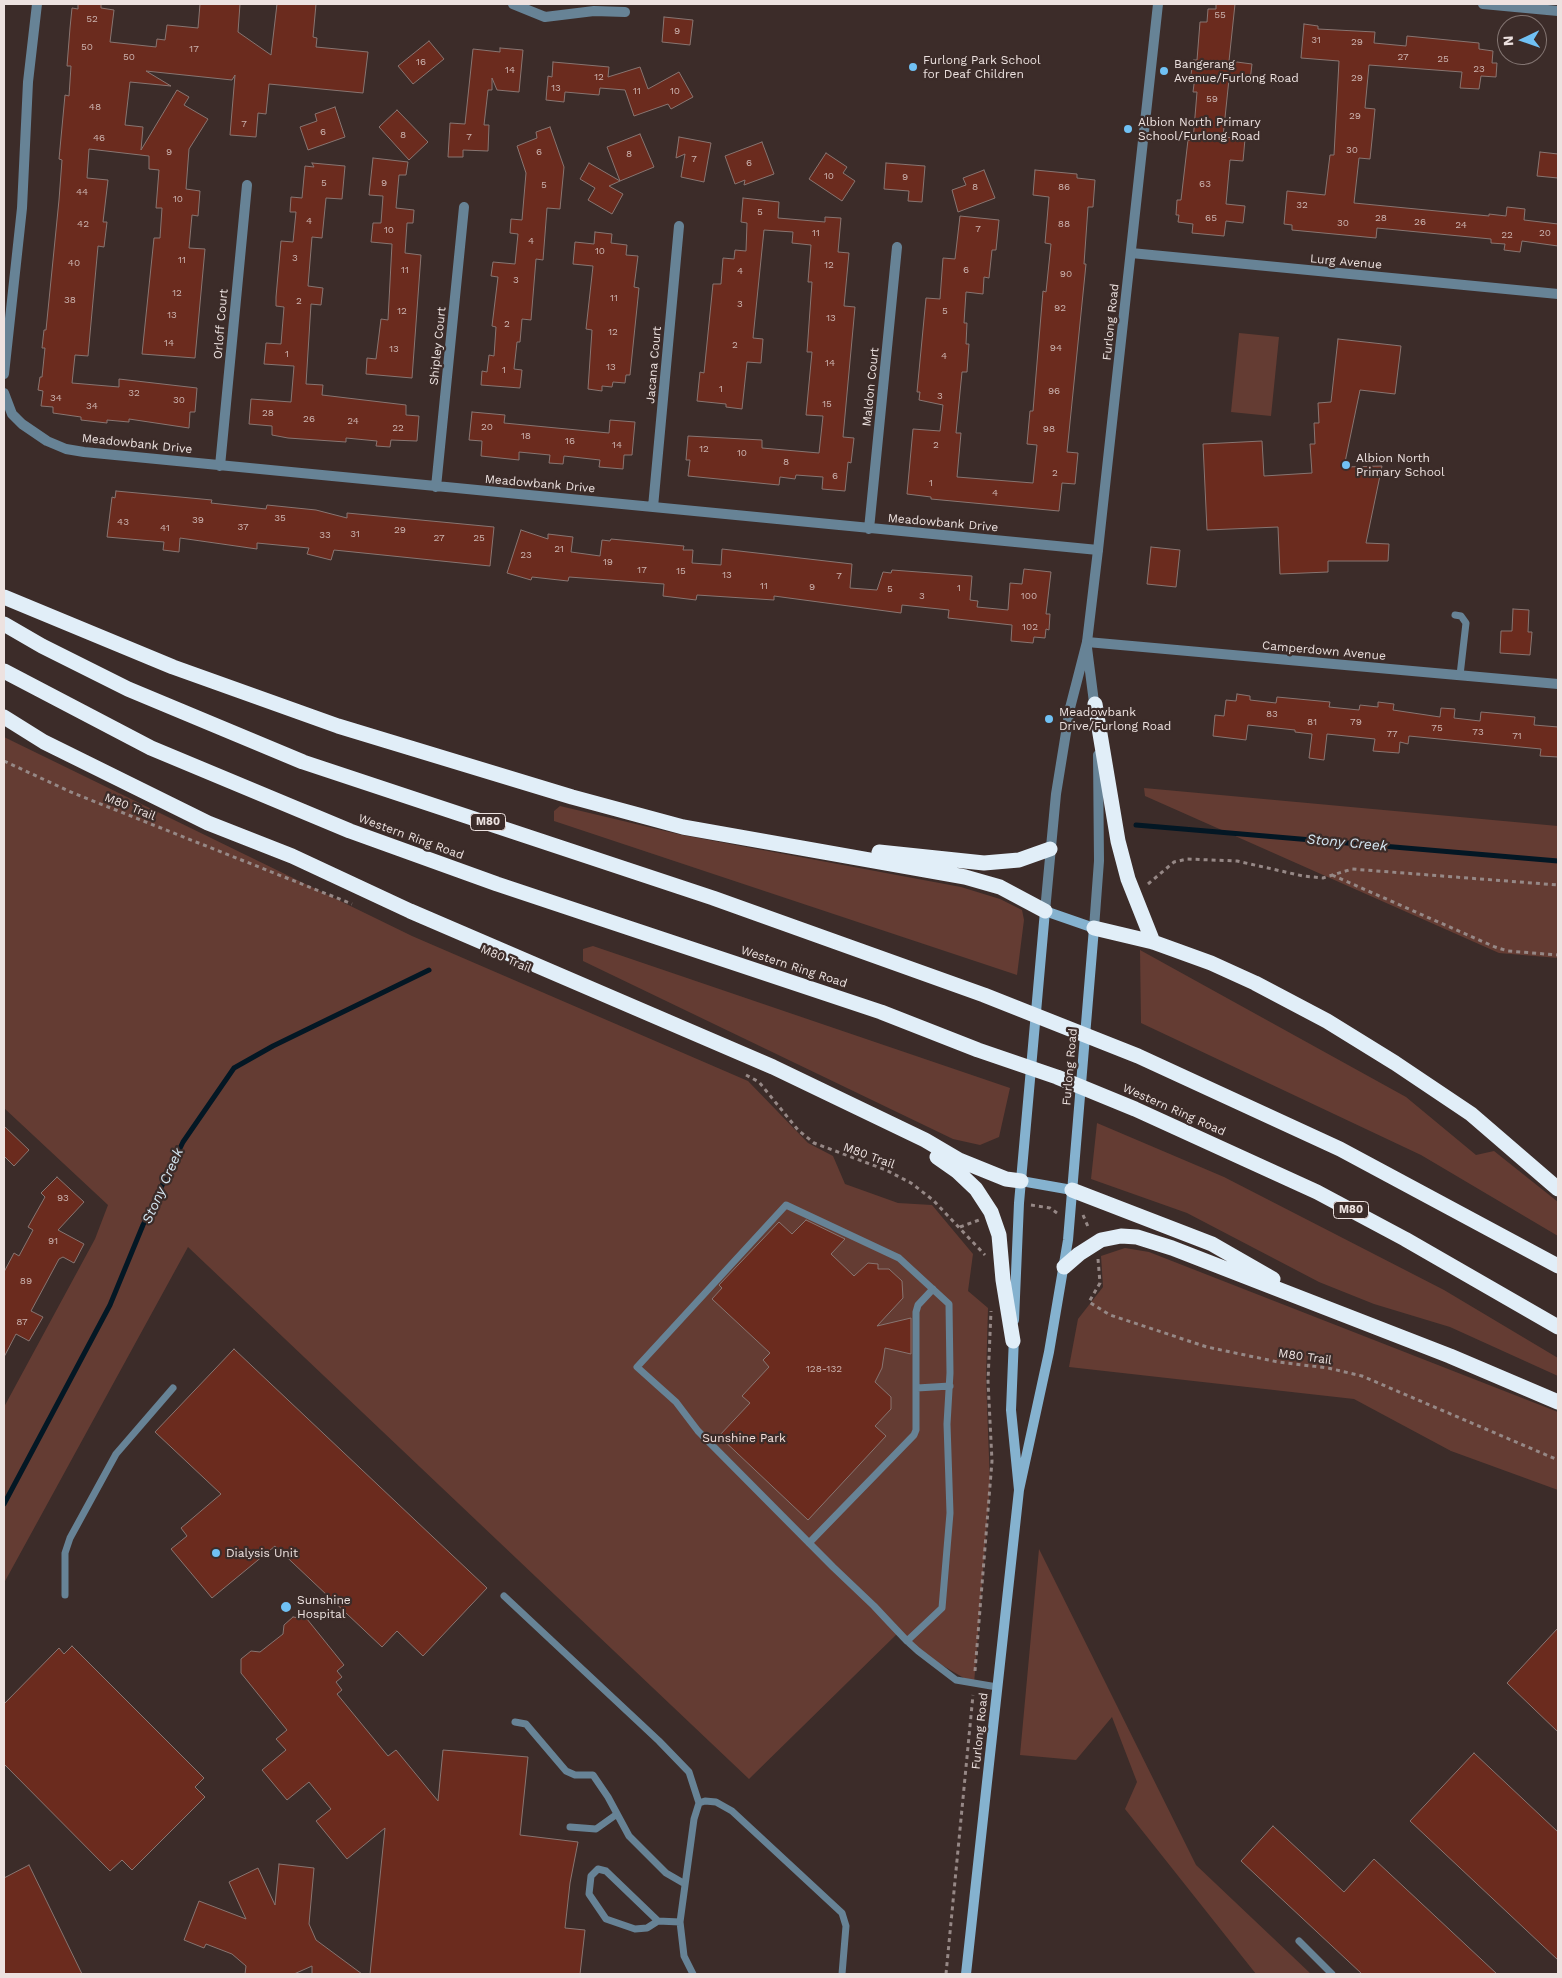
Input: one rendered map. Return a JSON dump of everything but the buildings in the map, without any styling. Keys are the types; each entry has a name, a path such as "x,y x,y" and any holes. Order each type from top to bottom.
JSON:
{"highway":[{"path":"4,597 173,667 338,726 683,827 965,877 1000,887 1045,911"},
{"name":"M80","path":"4,624 42,646 128,689 303,762 713,898 984,995 1138,1056 1340,1149 1558,1266"},
{"name":"Western Ring Road","path":"4,671 151,748 350,831 496,884 881,1012 978,1050 1057,1076 1135,1109 1317,1192 1405,1239 1558,1327"},
{"path":"1095,704 1118,841 1128,879 1153,942"},
{"path":"4,717 44,742 208,823 292,856 410,911 773,1067 925,1140 959,1160 1006,1179 1021,1181"},
{"path":"773,842 984,863 1019,860 1050,849"},
{"path":"1094,928 1153,942 1211,963 1255,983 1327,1021 1470,1114 1558,1190"},
{"path":"900,1129 957,1171 976,1189 991,1212 999,1235 1003,1280 1013,1341"},
{"path":"1072,1190 1212,1244 1313,1303"},
{"path":"1064,1267 1079,1254 1101,1240 1121,1236 1137,1237 1172,1248 1450,1356 1558,1402"}],"main road":[{"path":"1045,911 1094,928"},
{"name":"Furlong Road","path":"1019,1490 1011,1410 1013,1341 1021,1181 1045,911"},
{"name":"Furlong Road","path":"966,1974 1019,1490 1038,1411 1064,1267 1094,928"},
{"path":"1021,1181 1072,1190"}],"street":[{"path":"4,374 22,208 28,82 37,4"},
{"path":"513,4 545,17 594,11 625,12"},
{"name":"Furlong Road","path":"1045,911 1050,849 1062,750 1087,642 1158,4"},
{"path":"1483,4 1558,11"},
{"name":"Orloff Court","path":"220,466 247,185"},
{"name":"Shipley Court","path":"436,487 464,207"},
{"name":"Jacana Court","path":"653,507 679,226"},
{"name":"Maldon Court","path":"870,529 897,247"},
{"name":"Lurg Avenue","path":"1131,254 1558,294"},
{"name":"Meadowbank Drive","path":"4,393 12,414 22,424 47,441 66,449 220,466 1098,550"},
{"name":"Furlong Road","path":"1087,642 1095,704 1100,825 1094,928"},
{"name":"Camperdown Avenue","path":"1087,642 1558,684"}],"lane":[{"path":"1455,615 1461,616 1466,623 1460,675"},
{"path":"908,1641 942,1608 950,1513 947,1424 950,1386 948,1304 900,1258 786,1204 637,1367 676,1402 698,1431 908,1641 946,1674 956,1680 997,1687"},
{"path":"809,1543 914,1435 916,1430 916,1312 918,1305 933,1289"},
{"path":"916,1388 950,1386"},
{"path":"65,1595 65,1553 70,1538 116,1454 173,1388"},
{"path":"504,1596 659,1741 689,1772 699,1803 694,1818 680,1922 684,1956 693,1974"},
{"path":"516,1722 526,1724 566,1771 575,1775 593,1775 629,1836 666,1873 685,1884"},
{"path":"699,1803 705,1801 716,1802 732,1811 842,1913 846,1926 842,1974"},
{"path":"570,1827 596,1829 617,1814"},
{"path":"658,1921 606,1871 598,1870 591,1876 588,1894 606,1919 635,1929 647,1928 658,1921 680,1922"},
{"path":"1298,1941 1332,1974"}],"path":[{"name":"M80 Trail","path":"4,761 73,793 355,905"},
{"path":"1148,884 1174,862 1187,859 1237,860 1303,876 1323,878 1352,869 1558,885"},
{"path":"1332,875 1495,947 1508,951 1558,955"},
{"name":"M80 Trail","path":"739,1071 759,1082 798,1130 814,1143 886,1170 911,1183 933,1200 991,1262"},
{"path":"1047,1207 1055,1213 1061,1213"},
{"path":"1081,1213 1086,1216 1089,1228"},
{"path":"980,1219 983,1224"},
{"path":"960,1227 965,1226"},
{"path":"990,1251 990,1256"},
{"name":"M80 Trail","path":"1097,1257 1100,1283 1089,1302 1110,1315 1207,1347 1278,1362 1328,1368 1362,1376 1558,1460"},
{"path":"946,1974 974,1684 991,1477 988,1380 991,1302"}],"green space":[{"path":"1239,333 1279,337 1271,416 1231,412"},
{"name":"Sunshine Park","path":"4,737 412,936 748,1081 808,1143 833,1156 845,1184 898,1203 932,1205 973,1254 968,1291 988,1308 986,1378 990,1484 974,1684 918,1651 900,1631 749,1779 188,1247 4,1583 4,1407 95,1239 108,1205 4,1108"},
{"path":"1144,788 1558,826 1558,958 1499,953 1145,796"},
{"path":"560,806 682,835 961,887 1000,899 1022,910 1024,920 1017,975 554,821 554,811"},
{"path":"593,946 1010,1088 999,1137 980,1145 953,1139 583,961 583,949"},
{"path":"1140,950 1406,1097 1476,1155 1494,1151 1558,1202 1558,1236 1421,1155 1141,1023"},
{"path":"1097,1123 1224,1177 1444,1290 1558,1358 1558,1376 1450,1327 1374,1304 1319,1282 1187,1213 1091,1179"},
{"path":"1125,1248 1149,1252 1558,1412 1558,1490 1451,1451 1354,1399 1069,1367 1078,1319 1103,1287 1101,1256"},
{"path":"1039,1549 1196,1865 1311,1974 1256,1974 1125,1809 1137,1782 1112,1717 1076,1760 1020,1755"}],"waterway":[{"name":"Stony Creek","path":"1136,825 1558,861"},
{"name":"Stony Creek","path":"4,1504 110,1305 143,1225 183,1142 234,1068 273,1046 429,970"}],"place":[{"name":"Furlong Park School for Deaf Children","path":"913,67"},
{"name":"Bangerang Avenue/Furlong Road","path":"1164,71"},
{"name":"Albion North Primary School/Furlong Road","path":"1128,129"},
{"name":"Albion North Primary School","path":"1346,465"},
{"name":"Meadowbank Drive/Furlong Road","path":"1049,719"},
{"name":"Dialysis Unit","path":"216,1553"},
{"name":"Sunshine Hospital","path":"286,1607"}]}
